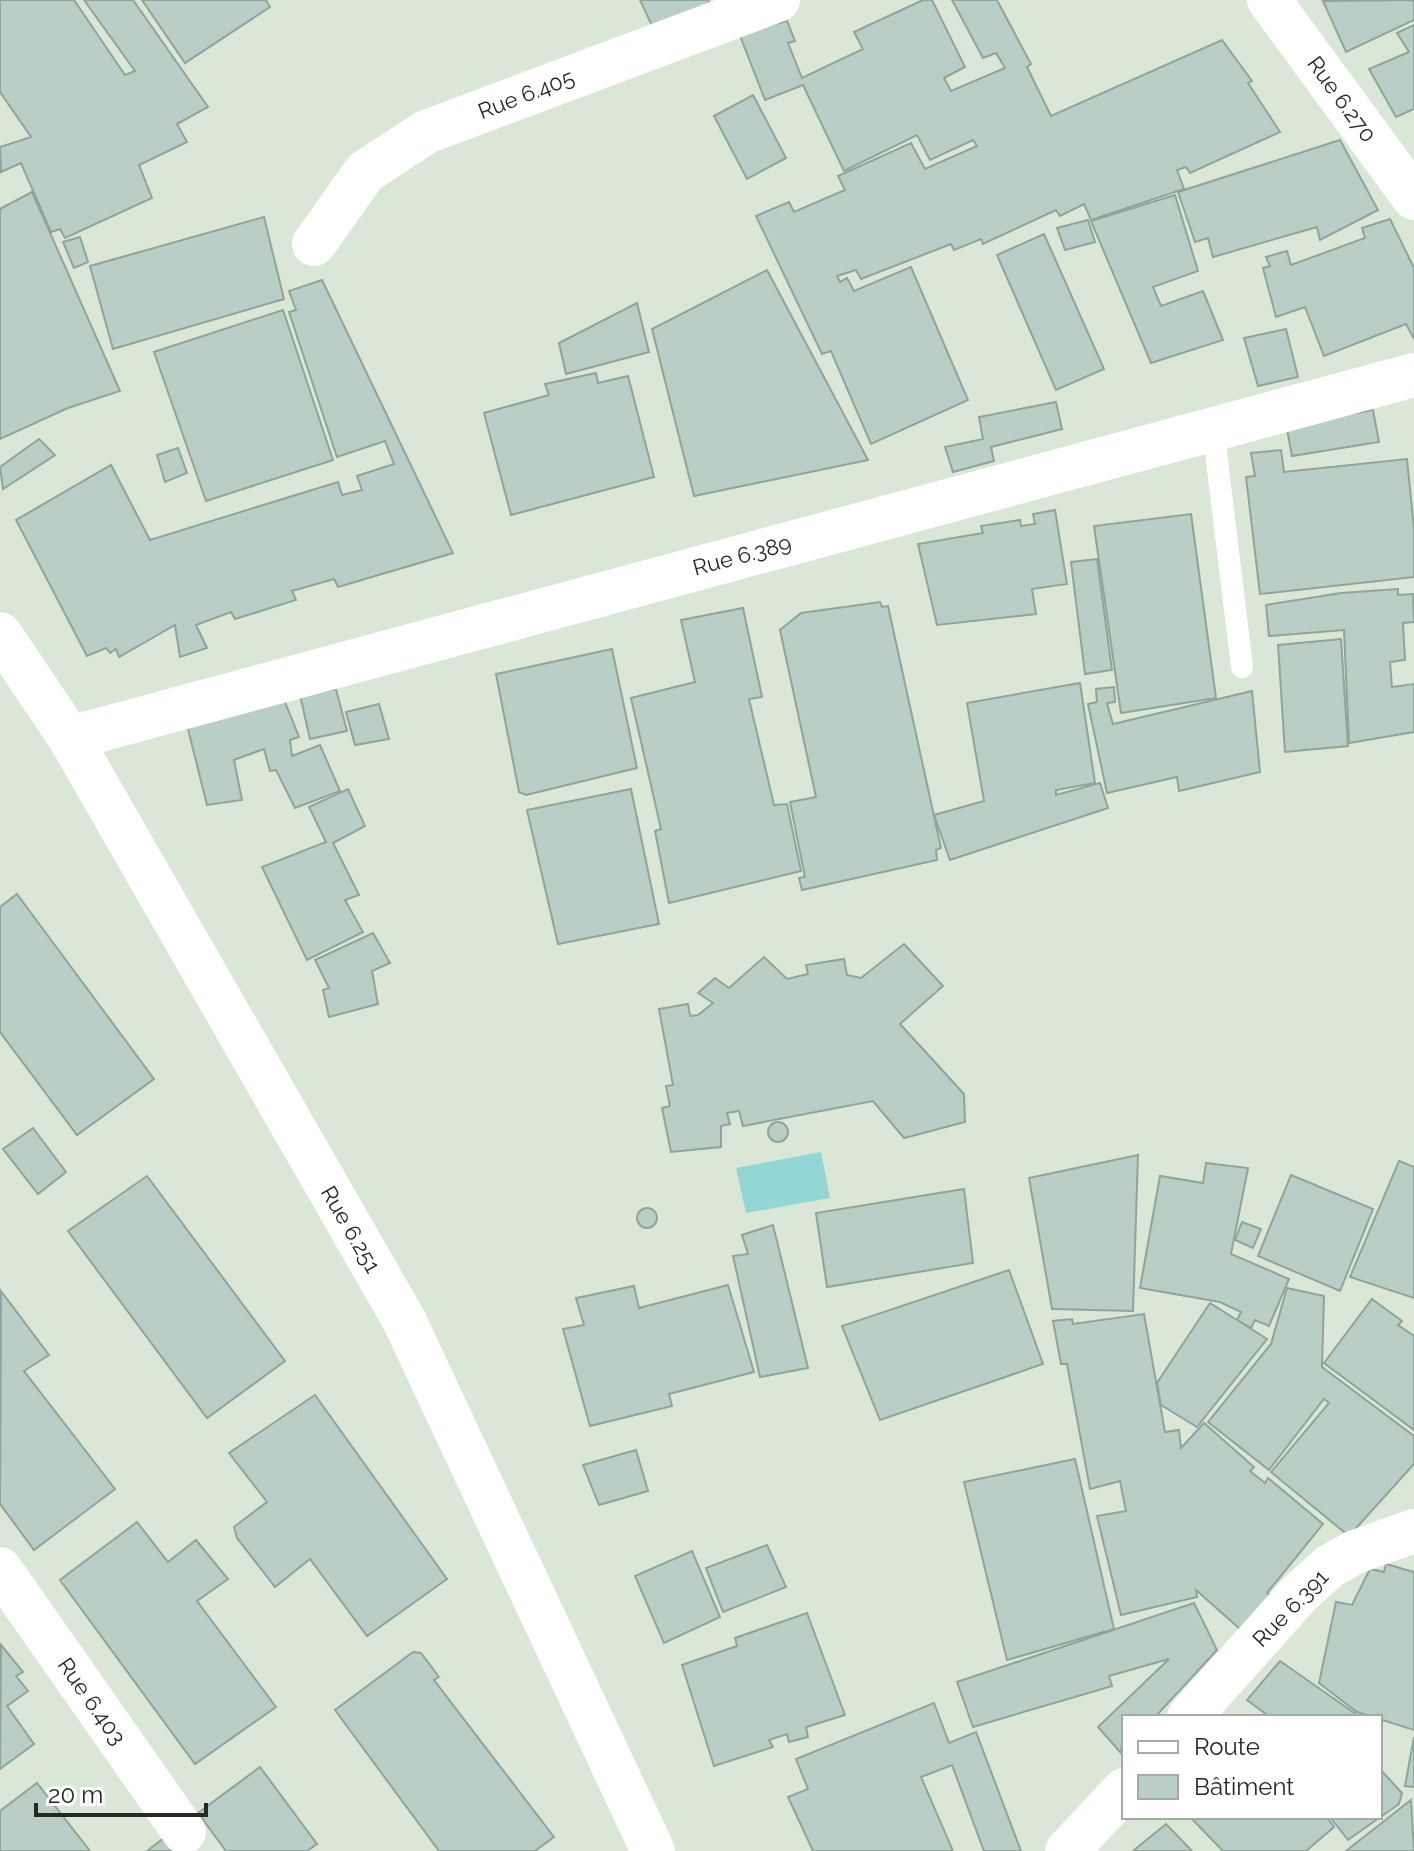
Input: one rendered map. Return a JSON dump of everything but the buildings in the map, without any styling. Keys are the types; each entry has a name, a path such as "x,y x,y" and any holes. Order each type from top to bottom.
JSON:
{"street":[{"name":"Rue 6.405","path":"314,244 365,172 426,132 778,0"},
{"name":"Rue 6.270","path":"1269,0 1413,193"},
{"name":"Rue 6.389","path":"70,738 1414,375"},
{"name":"Rue 6.251","path":"0,634 70,738 404,1320 653,1851"},
{"name":"Rue 6.391","path":"1191,1715 1299,1594 1330,1566 1355,1552 1414,1531"},
{"name":"Rue 6.403","path":"0,1569 184,1832"},
{"path":"1067,1851 1122,1792"}],"lane":[{"path":"1213,428 1242,667"}],"water":[{"path":"821,1152 830,1198 746,1213 736,1168"}]}
